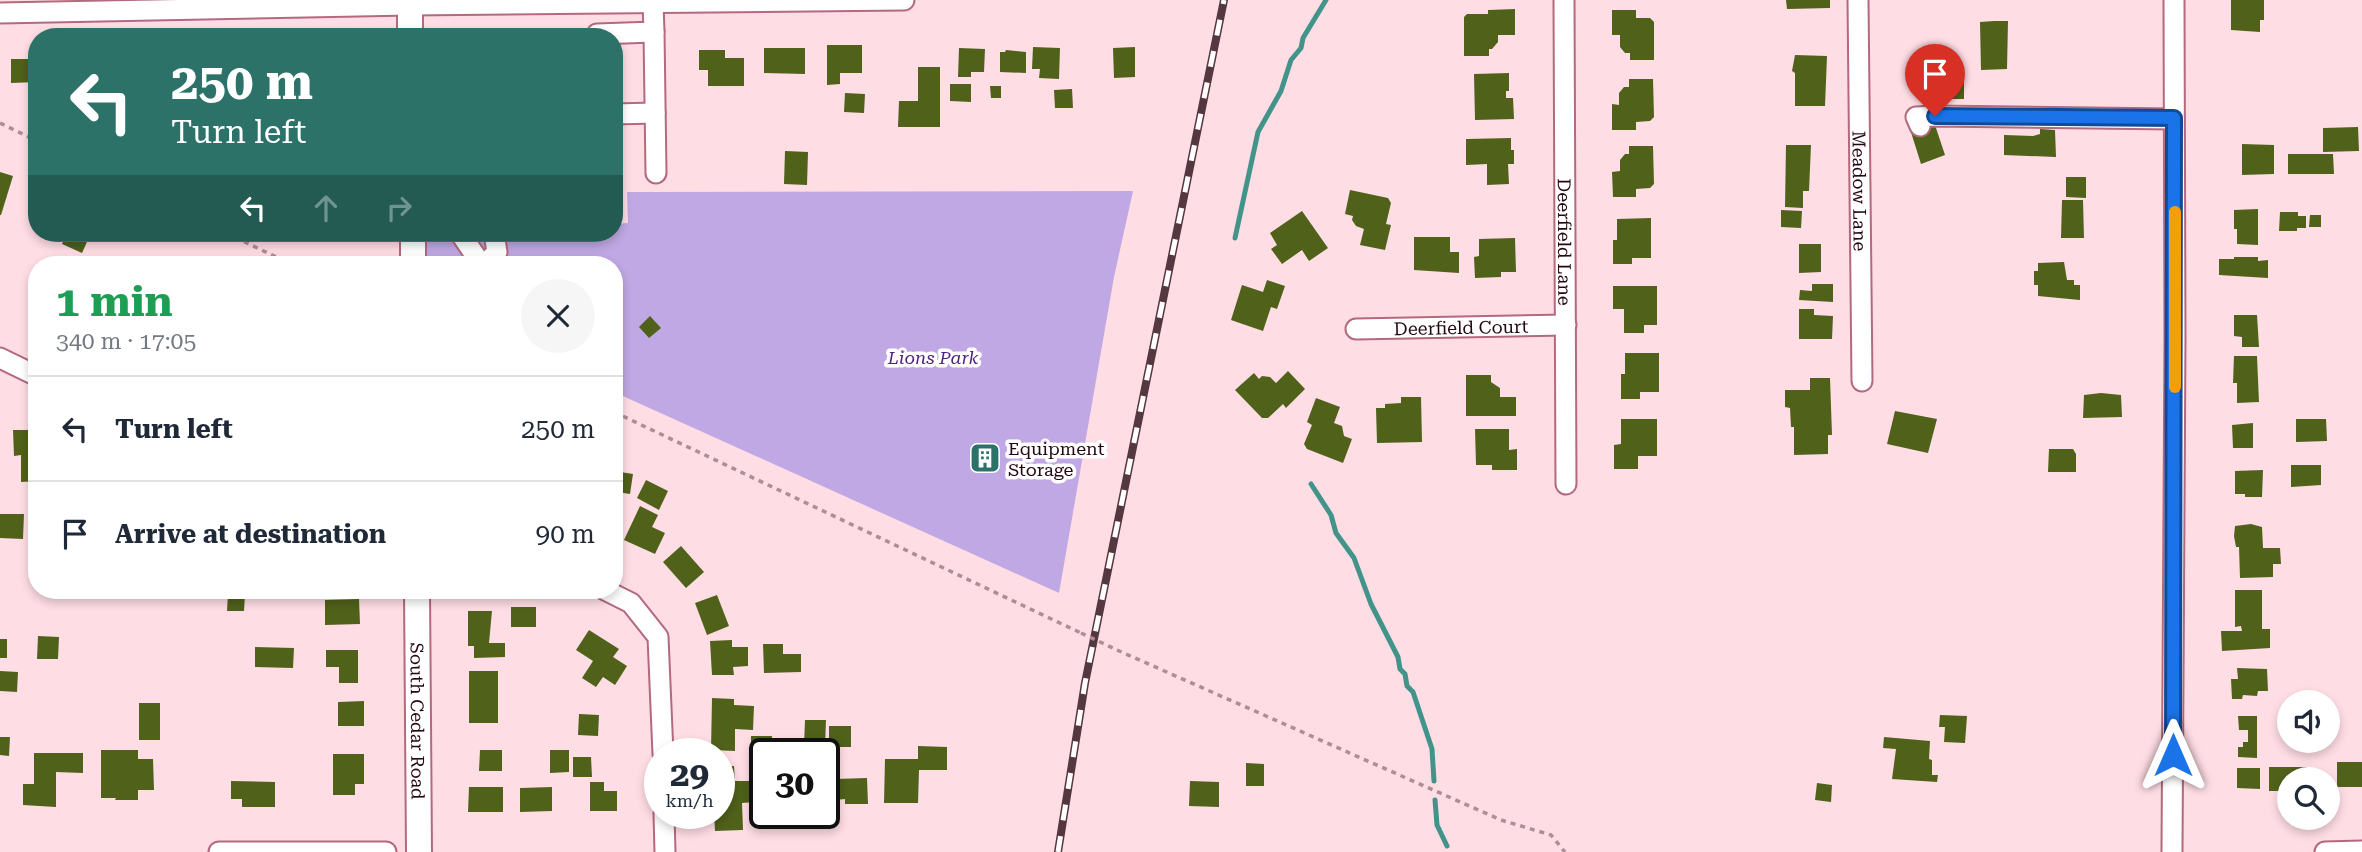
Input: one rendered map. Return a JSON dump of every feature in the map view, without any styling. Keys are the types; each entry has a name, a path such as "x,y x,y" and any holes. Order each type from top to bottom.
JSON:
{"main road":[{"path":"410,3 410,28"},
{"name":"South Cedar Road","path":"417,599 419,852"}],"street":[{"path":"0,13 410,3 904,0"},
{"name":"Deerfield Lane","path":"1564,0 1566,484"},
{"name":"Meadow Lane","path":"1858,0 1862,381"},
{"path":"2172,852 2174,0"},
{"path":"596,3 597,28"},
{"path":"653,3 656,173"},
{"path":"623,34 654,32"},
{"path":"623,114 655,113"},
{"path":"1920,126 1916,117 2174,118"},
{"name":"Deerfield Court","path":"1356,329 1566,325"},
{"path":"0,358 28,372"},
{"path":"623,599 631,603 658,636 663,738"},
{"path":"664,829 665,852"},
{"path":"2325,852 2362,851"},
{"path":"219,852 386,852"}],"path":[{"path":"0,123 28,137"},
{"path":"245,242 274,256"},
{"path":"623,416 1117,650 1501,820 1551,835 1562,845 1565,852"}],"green space":[{"name":"Lions Park","path":"1133,191 1114,277 1059,593 623,396 623,256 422,256 421,242 623,242 623,223 628,223 627,192"}],"building":[{"path":"1786,0 1830,0 1830,8 1787,9"},
{"path":"2231,0 2264,0 2264,20 2260,20 2260,32 2231,30"},
{"path":"1515,9 1515,35 1498,35 1498,42 1489,49 1489,56 1464,56 1464,17 1467,14 1488,14 1488,10"},
{"path":"1612,10 1636,10 1636,18 1650,18 1654,22 1654,60 1630,60 1630,53 1625,53 1620,47 1620,35 1612,35"},
{"path":"2008,21 2007,69 1981,70 1980,22"},
{"path":"827,45 862,45 862,73 840,73 840,84 827,85"},
{"path":"1033,47 1060,48 1059,79 1039,78 1040,69 1032,69"},
{"path":"1135,47 1135,77 1114,78 1113,48"},
{"path":"764,48 805,48 805,74 764,73"},
{"path":"959,48 985,49 984,72 971,72 971,77 958,77"},
{"path":"699,50 725,50 725,58 744,58 744,86 708,86 708,70 699,70"},
{"path":"1000,52 1026,52 1026,73 1000,72"},
{"path":"1795,55 1827,56 1825,106 1795,106 1795,73 1792,71"},
{"path":"11,59 28,59 28,82 11,83"},
{"path":"1942,66 1964,66 1964,99 1944,99"},
{"path":"918,67 940,67 940,127 898,127 899,101 918,101"},
{"path":"1509,73 1509,91 1506,91 1506,98 1513,98 1514,119 1475,120 1474,74"},
{"path":"1629,79 1653,79 1654,117 1650,121 1636,122 1636,130 1612,130 1612,104 1619,105 1619,93 1624,87 1629,87"},
{"path":"950,84 971,84 971,102 950,101"},
{"path":"990,86 1001,86 1001,98 991,98"},
{"path":"1072,89 1073,108 1055,108 1054,90"},
{"path":"845,93 865,94 864,113 844,112"},
{"path":"1934,122 1945,155 1921,164 1910,129"},
{"path":"2358,127 2359,151 2323,152 2323,128"},
{"path":"2040,129 2055,130 2056,157 2004,155 2004,135 2033,136 2040,134"},
{"path":"1511,138 1514,164 1508,164 1509,184 1487,185 1487,164 1466,165 1466,139"},
{"path":"2242,144 2274,145 2274,174 2242,175"},
{"path":"1786,145 1811,145 1809,191 1803,191 1803,208 1785,207"},
{"path":"1629,146 1653,146 1654,184 1650,188 1636,189 1636,197 1613,197 1612,172 1620,171 1620,160 1625,154 1629,154"},
{"path":"785,151 808,152 807,185 784,184"},
{"path":"2288,154 2333,154 2334,174 2288,174"},
{"path":"0,172 13,176 1,215 0,215"},
{"path":"2066,177 2086,177 2086,198 2066,197"},
{"path":"1350,190 1388,198 1391,203 1386,224 1391,225 1385,250 1360,245 1364,229 1356,226 1352,220 1353,216 1345,214"},
{"path":"2062,200 2083,200 2084,238 2061,238"},
{"path":"2258,209 2258,245 2237,244 2234,210"},
{"path":"1781,210 1802,211 1801,228 1781,227"},
{"path":"1302,211 1328,248 1309,261 1302,250 1282,264 1271,249 1277,245 1270,233"},
{"path":"2280,212 2298,212 2298,216 2306,216 2306,228 2279,231"},
{"path":"2310,215 2321,215 2321,227 2309,227"},
{"path":"1651,218 1651,258 1632,258 1632,264 1613,264 1613,240 1617,240 1617,219"},
{"path":"1414,237 1450,237 1450,252 1459,252 1459,273 1414,270"},
{"path":"1515,238 1516,272 1501,272 1501,277 1475,278 1474,257 1479,256 1479,239"},
{"path":"63,242 87,242 82,253 62,244"},
{"path":"1799,244 1821,244 1821,272 1799,273"},
{"path":"2258,257 2258,261 2268,260 2268,278 2219,275 2219,259"},
{"path":"2064,262 2067,280 2074,280 2074,285 2080,285 2080,300 2038,296 2038,285 2034,285 2034,271 2038,271 2038,263"},
{"path":"1267,280 1285,286 1277,309 1271,307 1263,331 1231,320 1242,285 1263,292"},
{"path":"1812,284 1833,284 1833,302 1799,300 1800,290 1812,291"},
{"path":"1613,286 1657,286 1657,325 1644,325 1644,333 1624,333 1624,309 1613,309"},
{"path":"1799,309 1814,309 1814,315 1833,316 1832,339 1799,339"},
{"path":"2234,315 2257,315 2259,347 2242,347 2242,337 2234,336"},
{"path":"650,316 661,328 649,338 639,327"},
{"path":"1625,353 1659,353 1659,392 1640,392 1640,399 1621,399 1621,374 1625,374"},
{"path":"2234,356 2257,356 2259,402 2237,403 2237,383 2233,383"},
{"path":"1288,371 1305,389 1286,408 1283,404 1268,418 1262,418 1235,390 1254,373 1259,379 1262,376 1270,377 1276,383"},
{"path":"1466,375 1491,375 1491,382 1500,388 1500,397 1516,397 1516,416 1466,416"},
{"path":"1810,378 1830,378 1832,435 1828,435 1828,454 1794,455 1794,427 1791,427 1790,408 1785,407 1785,390 1810,390"},
{"path":"2084,395 2121,395 2122,417 2083,418"},
{"path":"1401,397 1421,397 1422,442 1377,443 1376,408 1385,408 1385,404 1401,403"},
{"path":"1316,398 1340,407 1334,423 1342,426 1344,436 1352,439 1343,463 1307,449 1304,444 1312,425 1307,422"},
{"path":"1895,411 1937,419 1928,453 1887,444"},
{"path":"1621,419 1657,419 1657,456 1638,456 1638,469 1614,469 1614,445 1621,444"},
{"path":"2296,419 2326,419 2327,441 2296,442"},
{"path":"2253,423 2253,448 2233,448 2232,425"},
{"path":"1475,429 1509,429 1509,450 1517,449 1517,470 1492,470 1492,465 1476,465"},
{"path":"13,430 28,430 28,482 21,482 21,455 14,456"},
{"name":"Equipment Storage","path":"992,445 999,452 978,472 972,465"},
{"path":"2049,449 2073,449 2076,454 2076,472 2048,472"},
{"path":"2291,465 2321,465 2321,485 2291,487"},
{"path":"2263,470 2262,497 2235,494 2235,471"},
{"path":"623,472 633,474 630,494 623,493"},
{"path":"646,480 668,491 659,510 637,498"},
{"path":"640,506 658,515 652,527 665,533 655,554 624,540"},
{"path":"0,514 24,514 23,539 0,538"},
{"path":"2251,524 2262,527 2263,548 2280,548 2281,564 2273,564 2273,577 2240,578 2235,526"},
{"path":"681,546 704,572 686,588 663,562"},
{"path":"2235,590 2262,590 2262,629 2270,629 2270,648 2222,651 2221,631 2242,631 2241,626 2235,627"},
{"path":"717,595 729,626 707,635 695,603"},
{"path":"228,599 245,599 244,611 227,611"},
{"path":"359,599 360,624 325,625 325,600"},
{"path":"511,607 536,607 536,627 511,627"},
{"path":"468,611 492,611 489,643 505,643 505,657 474,658 474,646 468,646"},
{"path":"589,630 619,649 613,657 627,666 615,685 603,677 596,687 582,678 593,661 576,650"},
{"path":"38,636 59,637 58,659 37,659"},
{"path":"0,639 7,639 7,658 0,658"},
{"path":"732,640 732,647 748,647 748,666 733,667 734,675 712,675 710,641"},
{"path":"763,644 783,644 783,654 801,654 801,672 764,673"},
{"path":"255,647 294,648 293,668 255,667"},
{"path":"326,650 358,650 358,683 339,683 339,667 326,667"},
{"path":"2237,668 2267,669 2268,691 2258,691 2257,696 2243,695 2242,699 2232,699 2231,679 2238,679"},
{"path":"0,671 18,672 17,692 0,691"},
{"path":"469,671 498,671 498,723 469,723"},
{"path":"712,698 734,699 734,705 754,706 753,730 735,729 735,738 711,738"},
{"path":"364,701 364,726 338,726 338,702"},
{"path":"139,703 160,703 160,740 139,740"},
{"path":"579,714 599,715 598,736 578,735"},
{"path":"1940,715 1967,716 1965,743 1944,742 1945,727 1939,727"},
{"path":"2238,716 2257,716 2257,758 2238,757 2238,747 2243,747 2243,742 2248,742 2248,730 2239,730"},
{"path":"805,720 826,720 825,738 804,738"},
{"path":"829,726 851,726 851,747 840,747 840,738 829,738"},
{"path":"751,736 772,736 772,738"},
{"path":"0,737 10,737 9,756 0,755"},
{"path":"1884,737 1930,741 1929,759 1932,760 1932,775 1938,775 1937,782 1892,779 1896,749 1883,748"},
{"path":"918,746 947,747 947,770 919,770 918,803 884,803 885,759 918,759"},
{"path":"101,750 138,750 138,759 153,759 154,790 138,790 138,800 101,798"},
{"path":"480,750 502,750 502,771 479,771"},
{"path":"550,750 569,750 569,772 550,773"},
{"path":"34,753 83,753 83,773 56,772 56,807 23,805 23,784 34,784"},
{"path":"333,754 364,754 364,784 355,784 355,795 333,795"},
{"path":"573,757 591,757 592,777 573,777"},
{"path":"2337,762 2362,762 2362,787 2340,787 2340,767 2337,767"},
{"path":"1246,763 1264,764 1264,786 1246,786"},
{"path":"2269,767 2277,767 2277,791 2269,791"},
{"path":"2237,768 2260,768 2260,789 2237,788"},
{"path":"867,778 868,804 845,804 845,799 840,800 840,779"},
{"path":"231,781 275,782 275,807 242,807 242,799 231,799"},
{"path":"735,781 749,781 749,802 742,803 743,830 715,831 735,829"},
{"path":"1190,781 1219,782 1219,807 1189,806"},
{"path":"590,782 604,782 604,791 617,791 617,811 590,811"},
{"path":"1817,783 1832,785 1831,802 1815,800"},
{"path":"469,787 503,787 503,812 468,812"},
{"path":"552,787 552,811 520,812 520,788"}],"waterway":[{"path":"1235,238 1258,132 1281,91 1291,60 1301,48 1303,38 1326,0"},
{"path":"1311,484 1331,515 1336,533 1354,558 1371,604 1398,657 1407,686 1413,692 1432,749 1434,781"},
{"path":"1435,800 1437,825 1447,846"}],"railway":[{"path":"1058,852 1085,683 1224,0"}],"slow traffic":[{"path":"2175,212 2175,387"}],"place":[{"name":"Equipment Storage","path":"985,458"}],"route":[{"path":"1935,116 2174,118 2173,755"}]}
